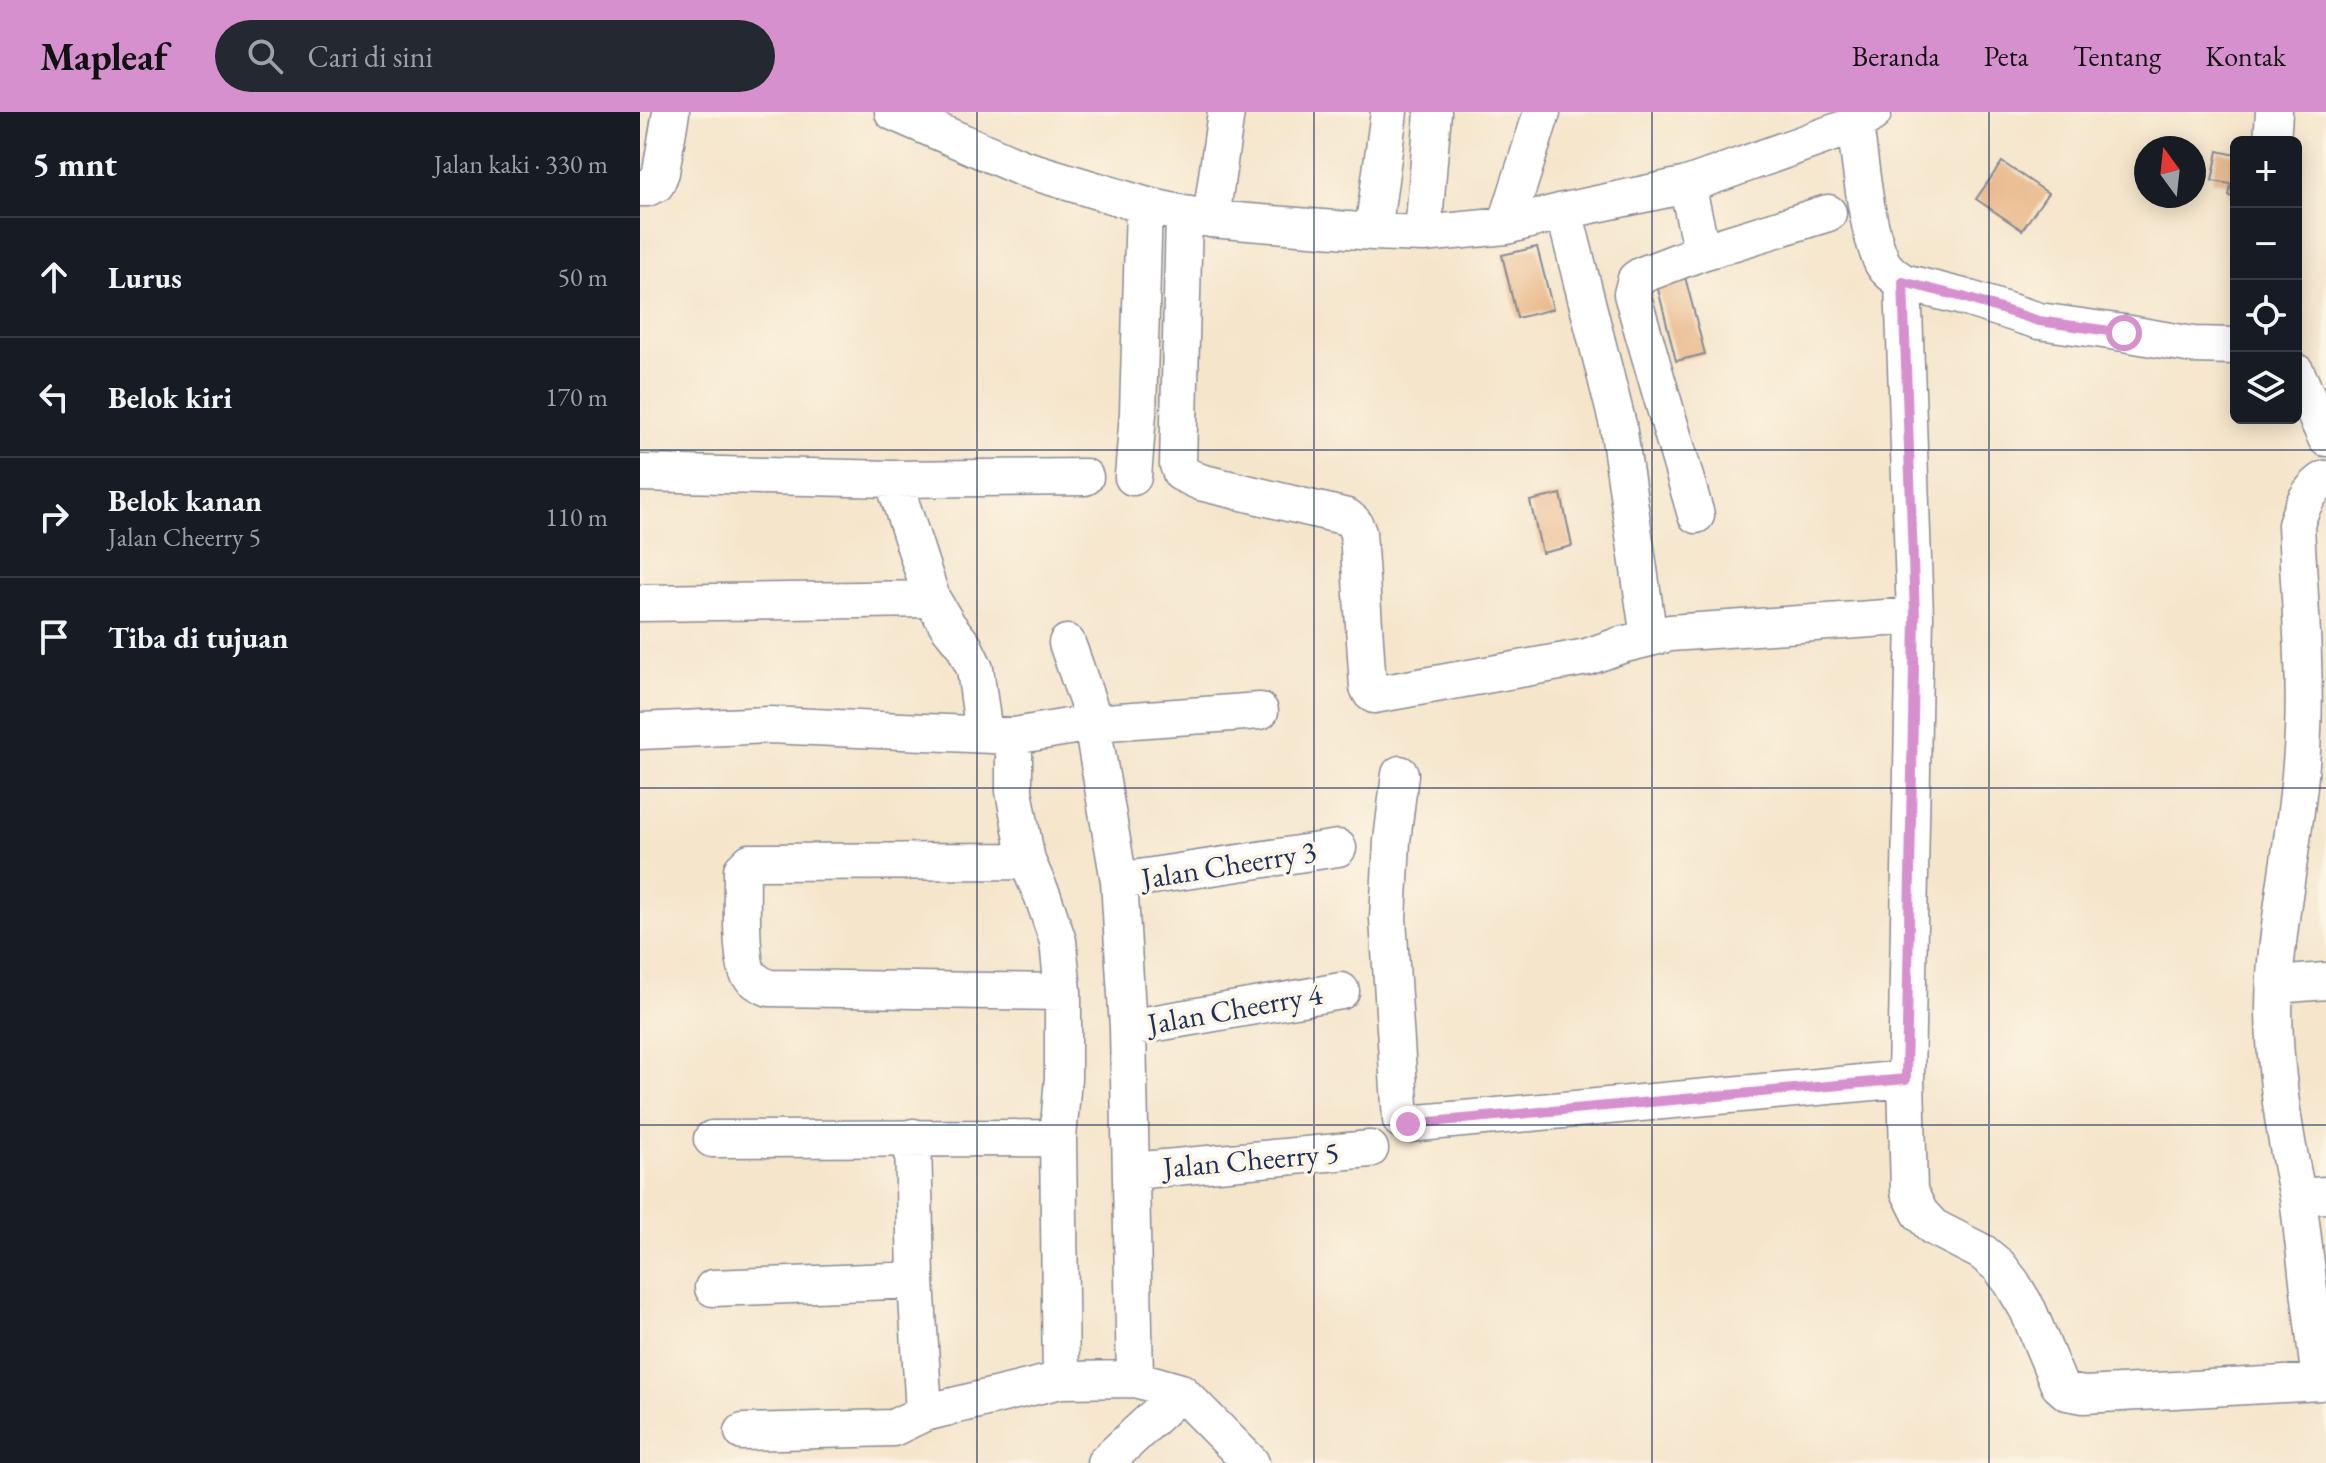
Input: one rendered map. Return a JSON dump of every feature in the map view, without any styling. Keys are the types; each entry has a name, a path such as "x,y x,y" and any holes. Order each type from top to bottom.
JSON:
{"street":[{"path":"640,188 656,184 661,172 671,112"},
{"path":"1226,112 1198,216 1178,465 1181,473 1200,482 1347,517 1354,523 1358,533 1368,687 1371,693 1374,695 1587,657 1670,633 1915,616"},
{"path":"1373,232 1389,112"},
{"path":"1423,234 1433,112"},
{"path":"1506,226 1542,112"},
{"path":"2272,136 2274,112"},
{"path":"898,113 1022,168 1144,205 1198,216 1423,234 1506,226 1687,185 1865,119 1866,200 1882,262 1889,272 1903,282 2039,321 2193,345 2230,346"},
{"path":"1687,185 1702,252"},
{"path":"1133,477 1138,413 1144,205"},
{"path":"1564,211 1618,425 1649,638"},
{"path":"1696,515 1632,294 1636,279 1702,252 1828,213"},
{"path":"1903,282 1915,616 1906,1079 1909,1191 1920,1213 1933,1227 1982,1252 1999,1266 2028,1310 2055,1380 2067,1392 2084,1395 2323,1390 2312,1196 2287,1148 2275,1019 2276,964 2303,734 2304,668 2296,525 2303,503 2326,479"},
{"path":"2302,385 2326,438"},
{"path":"640,473 893,479 1085,477"},
{"path":"893,479 932,599 964,646 999,735 1014,791 1027,861 1058,941 1063,992 1063,1078 1058,1138 1061,1380"},
{"path":"640,603 932,599"},
{"path":"1067,643 1089,706 1119,881 1128,1028 1135,1379"},
{"path":"640,731 769,725 999,735 1092,723 1260,711"},
{"path":"1400,774 1392,841 1388,919 1401,1120 1408,1124 1906,1079"},
{"name":"Jalan Cheerry 3","path":"1119,881 1338,848"},
{"path":"1027,861 750,862 742,870 741,896 748,972 760,985 769,988 1063,992"},
{"path":"2276,985 2326,981"},
{"name":"Jalan Cheerry 4","path":"1128,1028 1341,991"},
{"path":"913,1137 916,1280 924,1413"},
{"path":"712,1139 1058,1138"},
{"name":"Jalan Cheerry 5","path":"1132,1171 1370,1149"},
{"path":"713,1288 916,1280"},
{"path":"743,1432 893,1428 924,1413 1061,1380 1135,1379 1181,1392 1251,1463"},
{"path":"1105,1463 1181,1392"}],"building":[{"path":"2218,151 2230,154 2230,184 2212,181"},
{"path":"2002,162 2048,193 2022,230 1976,199"},
{"path":"1537,247 1553,309 1517,318 1502,255"},
{"path":"1684,273 1705,354 1676,361 1656,281"},
{"path":"1561,494 1572,546 1542,553 1530,501"}],"route":[{"path":"1408,1124 1906,1079 1915,616 1903,282 2039,321 2124,333"}]}
